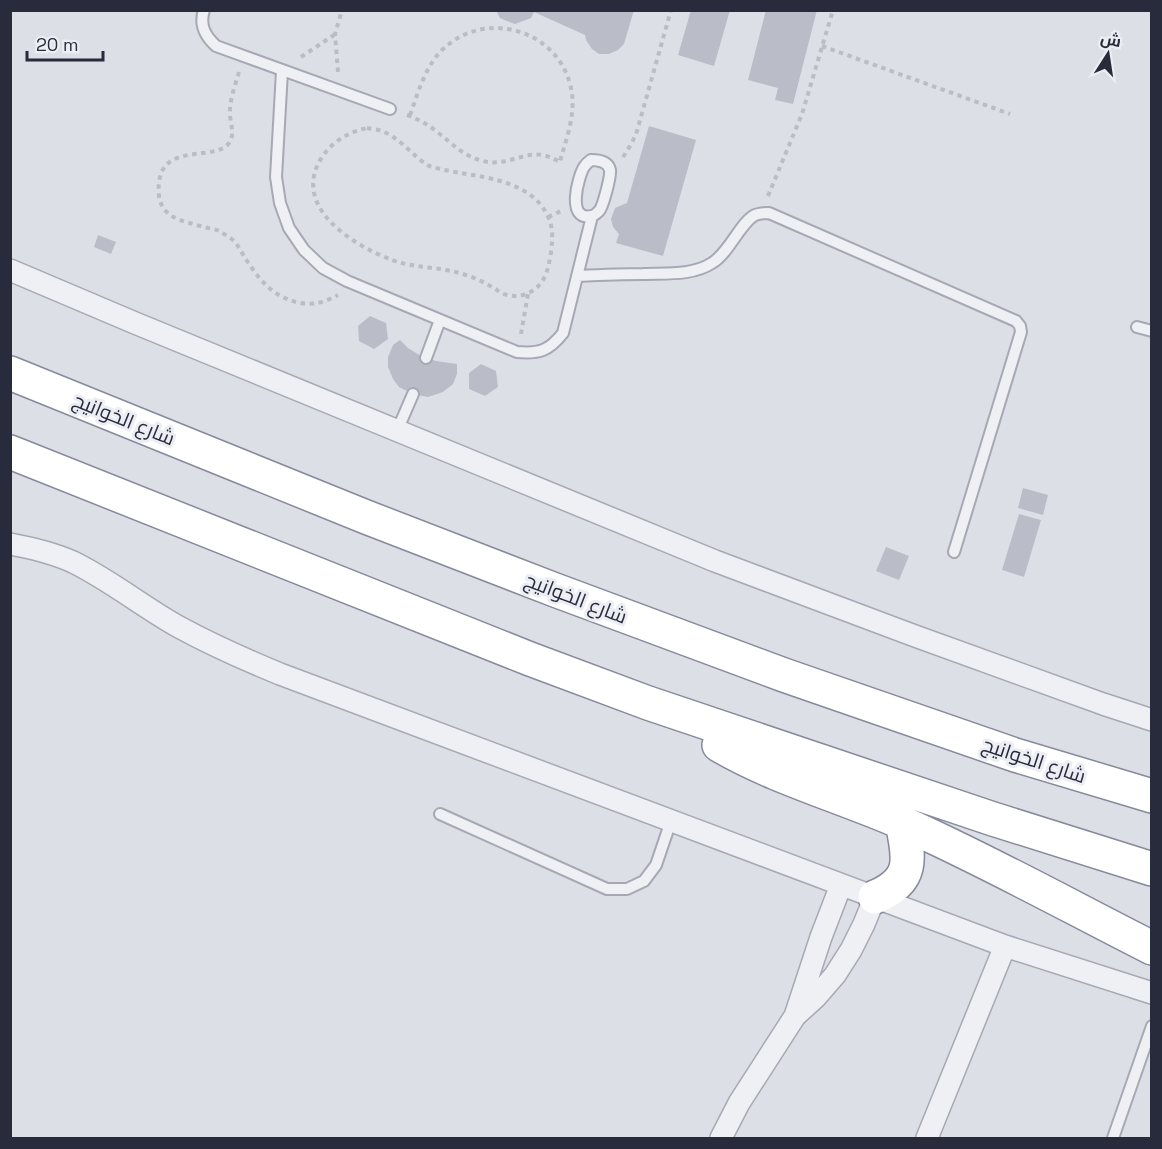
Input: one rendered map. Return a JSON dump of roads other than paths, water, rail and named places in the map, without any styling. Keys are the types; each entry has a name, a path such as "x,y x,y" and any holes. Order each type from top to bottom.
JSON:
{"highway":[{"name":"شارع الخوانيج","path":"10,373 366,517 784,675 1015,755 1152,796"},
{"path":"10,452 530,659 648,703 993,819 1152,869"},
{"path":"648,703 732,752 902,823 997,867 1152,948"},
{"path":"875,897 890,891 902,878 908,862 902,823"}],"street":[{"path":"10,270 716,561 926,640 1152,720"},
{"path":"10,543 38,549 71,561 102,578 178,627 270,670 1005,946 1152,993"},
{"path":"721,1138 739,1103 795,1016 841,885"},
{"path":"795,1016 835,975 851,950 875,897"},
{"path":"927,1138 1005,946"}],"lane":[{"path":"204,10 202,27 207,38 216,46 390,109"},
{"path":"282,71 276,168 280,203 289,228 304,250 323,268 346,281 517,352 544,351 555,344 563,333 592,216"},
{"path":"591,160 599,160 610,170 602,207 592,216 585,216 579,212 575,206 575,199 585,165 591,160"},
{"path":"578,276 679,272 703,268 722,254 748,220 754,215 769,213 1016,321 1022,332 954,552"},
{"path":"426,358 440,321"},
{"path":"1137,327 1152,331"},
{"path":"397,431 412,394"},
{"path":"440,814 607,889 627,889 644,881 656,865 671,821"},
{"path":"1113,1138 1152,1026"}]}
